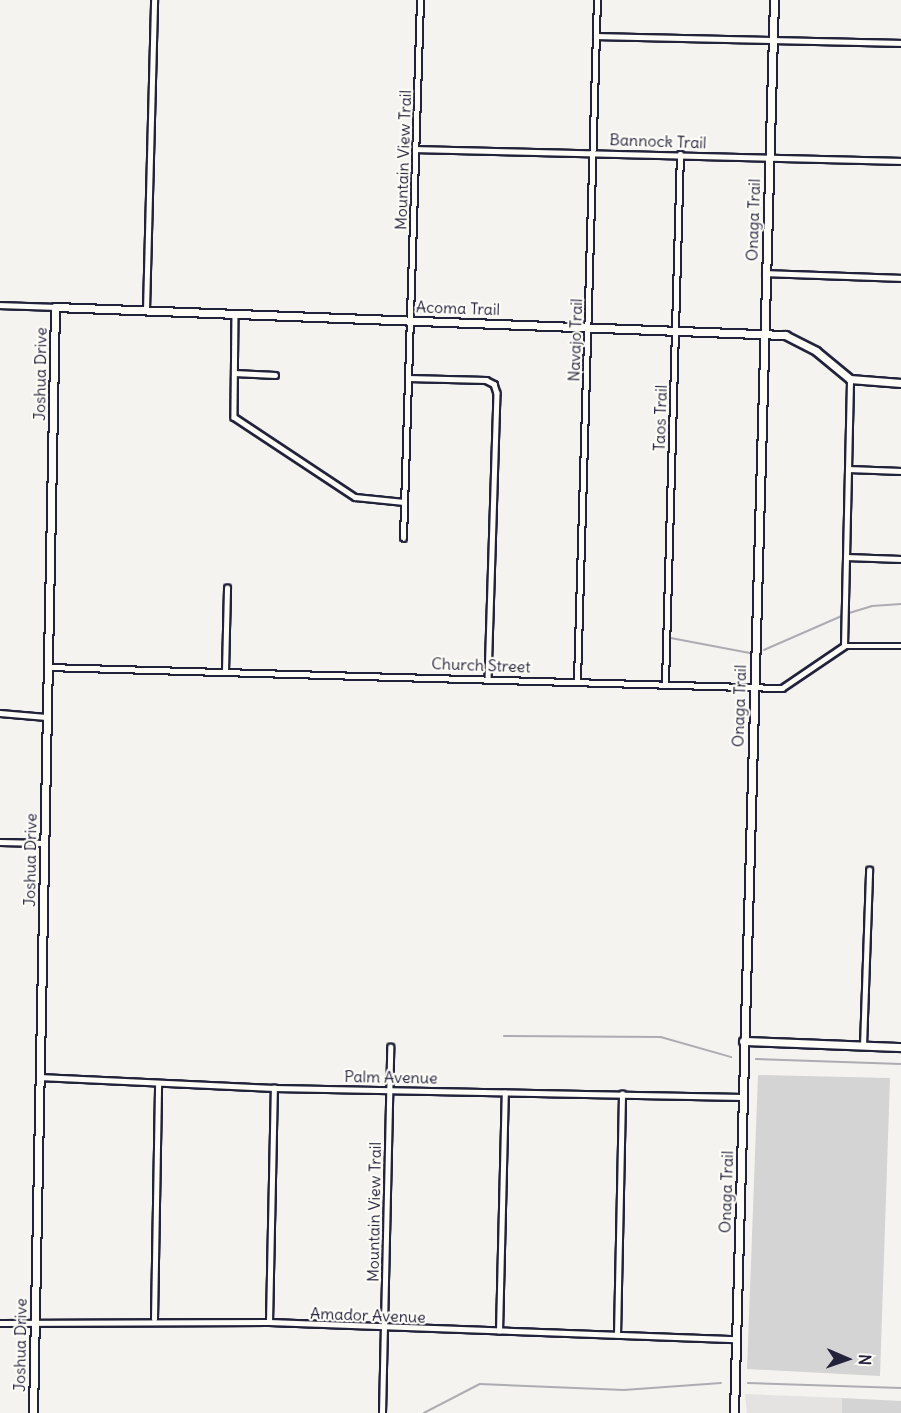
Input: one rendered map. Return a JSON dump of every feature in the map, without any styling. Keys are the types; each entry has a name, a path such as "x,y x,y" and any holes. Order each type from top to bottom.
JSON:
{"street":[{"path":"146,310 154,0"},
{"name":"Mountain View Trail","path":"403,538 420,0"},
{"name":"Navajo Trail","path":"577,680 597,0"},
{"name":"Onaga Trail","path":"734,1413 762,333 774,0"},
{"path":"596,36 772,38 901,43"},
{"name":"Bannock Trail","path":"415,149 593,151 901,161"},
{"name":"Taos Trail","path":"665,683 680,154"},
{"path":"765,273 901,278"},
{"name":"Acoma Trail","path":"0,305 762,333 801,340 850,379"},
{"name":"Joshua Drive","path":"33,1413 55,307"},
{"path":"235,313 234,417 355,497 404,502"},
{"path":"234,374 275,375"},
{"path":"408,378 486,380 494,384 497,393 488,677"},
{"path":"901,383 850,379 844,646 901,646"},
{"path":"848,469 901,471"},
{"path":"846,557 901,559"},
{"path":"225,671 227,588"},
{"name":"Church Street","path":"47,667 488,677 782,687 844,646"},
{"path":"0,713 46,717"},
{"path":"0,842 44,843"},
{"path":"862,1046 869,870"},
{"path":"743,1041 901,1047"},
{"name":"Mountain View Trail","path":"382,1413 390,1047"},
{"name":"Palm Avenue","path":"39,1077 274,1088 742,1097"},
{"path":"154,1320 158,1084"},
{"path":"269,1322 274,1088"},
{"path":"500,1331 505,1093"},
{"path":"617,1335 622,1094"},
{"name":"Amador Avenue","path":"0,1323 154,1320 269,1322 384,1328 736,1339"}],"shaded area":[{"path":"758,1075 890,1078 880,1376 747,1369"},
{"path":"745,1394 842,1398 842,1413 747,1413"},
{"path":"842,1398 901,1401 901,1413 842,1413"}],"waterway":[{"path":"846,614 872,606 901,604"},
{"path":"764,650 842,616"},
{"path":"671,638 750,653"},
{"path":"504,1036 661,1037 731,1057"},
{"path":"756,1059 901,1064"},
{"path":"424,1413 480,1384 624,1390 721,1383"},
{"path":"748,1383 901,1388"}]}
